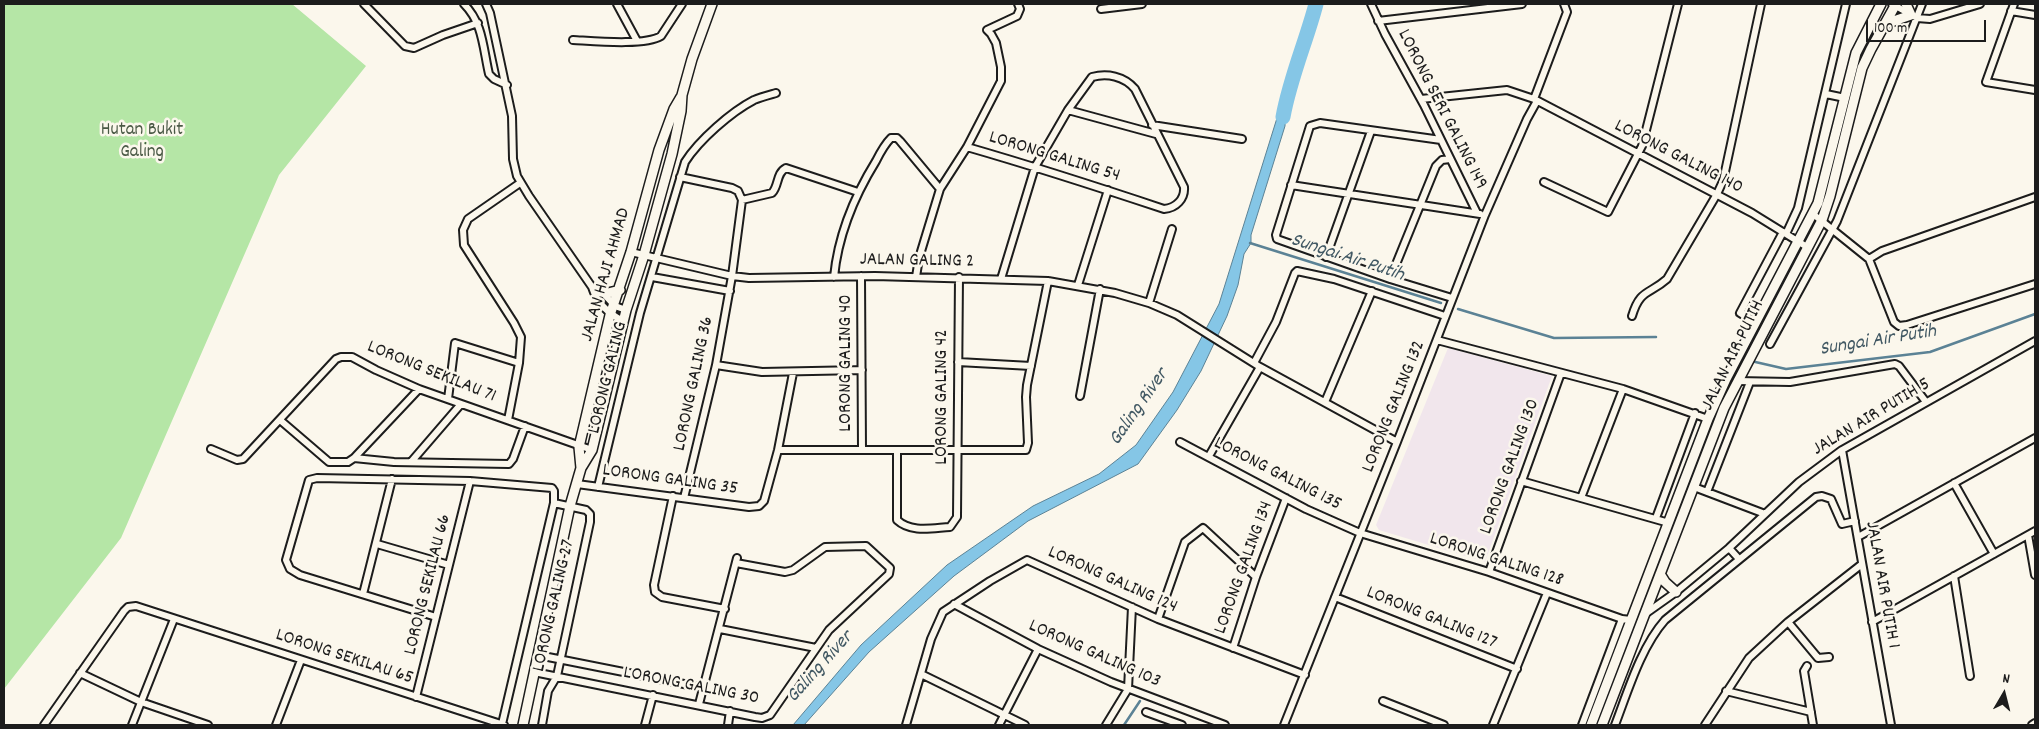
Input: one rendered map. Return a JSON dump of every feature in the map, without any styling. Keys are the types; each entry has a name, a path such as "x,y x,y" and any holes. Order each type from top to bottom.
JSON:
{"street":[{"path":"364,4 405,46 410,48 478,22"},
{"path":"464,4 473,13 478,22 489,74 494,79 507,85"},
{"path":"486,4 490,13 507,85 513,126 513,159 520,183 592,287 595,296 610,315 623,322"},
{"path":"617,4 637,41"},
{"path":"572,40 650,40 662,36 682,4"},
{"name":"JALAN HAJI AHMAD","path":"523,725 570,506 581,468 592,450 626,310 644,255 672,154 681,111 682,96 692,59 712,4"},
{"name":"LORONG GALING 54","path":"1018,4 1020,9 1017,16 987,30 996,43 1002,76 999,87 967,147 1169,209 1178,203 1183,195 1184,187 1156,134"},
{"path":"1101,9 1142,4"},
{"name":"LORONG SERI GALING 149","path":"1371,4 1477,214"},
{"path":"1378,21 1522,4"},
{"name":"LORONG GALING 132","path":"1284,725 1485,215 1535,100 1567,12 1564,4"},
{"path":"1544,182 1608,212 1639,154 1678,4"},
{"path":"1632,316 1640,296 1659,286 1667,279 1723,181 1730,157 1761,4"},
{"path":"1756,323 1740,313 1798,208 1846,4"},
{"name":"JALAN AIR PUTIH","path":"1591,725 1627,620 1669,522 1708,419 1813,214 1821,194 1856,53 1868,26 1881,4"},
{"path":"1906,4 1914,17"},
{"path":"1770,344 1834,229 1914,17 1922,4"},
{"path":"1884,24 1900,17 1930,19 1980,4"},
{"path":"2014,4 1986,82 2035,90"},
{"path":"1894,5 1914,17"},
{"name":"JALAN AIR PUTIH","path":"1602,725 1724,408 1736,381 1822,220 1830,196 1862,68 1894,5"},
{"path":"2011,11 2035,15"},
{"path":"1001,279 1035,167 1068,110 1092,77 1115,76 1130,83 1135,89 1156,134"},
{"name":"LORONG GALING 140","path":"1420,100 1507,90 1535,100 1717,194 1807,247"},
{"name":"LORONG GALING","path":"598,487 642,307 686,162 700,141 747,104 776,93"},
{"path":"1826,94 1845,98"},
{"name":"JALAN HAJI AHMAD","path":"581,468 579,447 610,315 615,306 632,252 660,150 674,109 682,96"},
{"path":"1068,110 1156,134"},
{"path":"1441,140 1320,123 1310,126 1276,237 1280,241 1326,257 1452,298"},
{"path":"1152,125 1242,139"},
{"path":"1326,257 1371,130"},
{"path":"834,277 835,262 858,192 888,141 894,138 900,141 940,189"},
{"path":"916,277 919,258 940,189 967,147"},
{"path":"1390,279 1436,166 1442,160 1450,159"},
{"path":"680,177 732,188 738,191 742,200 772,194 780,173 786,168 858,192"},
{"path":"508,420 521,345 518,329 464,245 462,238 464,224 468,219 520,183"},
{"path":"1291,185 1485,215"},
{"path":"1078,285 1108,190"},
{"path":"1870,259 1882,251 2035,197"},
{"name":"LORONG GALING 36","path":"684,498 716,365 730,291 742,200"},
{"path":"1813,214 1870,259 1894,322 1899,326 2035,284"},
{"path":"1149,303 1172,229"},
{"name":"JALAN GALING 2","path":"632,252 732,276 748,278 959,277 1048,281 1100,289 1149,303 1197,326 1260,367 1397,442"},
{"path":"1254,363 1276,322 1297,271 1372,291 1445,316"},
{"name":"LORONG GALING 40","path":"861,276 862,450"},
{"path":"652,277 730,291"},
{"name":"LORONG GALING 42","path":"898,450 897,520 902,525 912,528 950,527 957,517 959,277"},
{"path":"793,373 778,450 1024,451 1027,449 1026,397 1048,281"},
{"path":"592,287 601,292 615,306 626,310"},
{"path":"1080,396 1100,289"},
{"path":"601,292 608,293 620,290"},
{"path":"1325,402 1372,291"},
{"path":"1437,340 1623,389 1708,419"},
{"name":"JALAN AIR PUTIH 5","path":"1644,615 1676,592 1729,548 1799,482 1842,450 2035,341"},
{"path":"448,399 455,343 519,363"},
{"name":"LORONG SEKILAU 71","path":"211,449 240,460 251,452 341,356 352,357 376,370 419,388 579,447 592,450"},
{"path":"958,362 1031,366"},
{"path":"1736,381 1790,382 1896,364 1926,402"},
{"path":"716,365 752,371 793,373 862,370"},
{"path":"1208,456 1260,367"},
{"name":"LORONG GALING 130","path":"1488,572 1561,373"},
{"path":"1708,492 1750,382"},
{"path":"280,420 330,462 348,462 354,458 419,388"},
{"path":"1581,498 1623,389"},
{"path":"411,462 461,404"},
{"path":"1656,518 1695,413"},
{"path":"354,458 411,462 509,464 512,462 526,426"},
{"path":"1858,537 2035,438"},
{"name":"LORONG GALING 135","path":"1180,442 1286,498 1360,532"},
{"name":"LORONG GALING 35","path":"577,484 749,507 759,506 764,502 778,450"},
{"name":"JALAN AIR PUTIH 1","path":"1842,450 1891,725"},
{"path":"436,617 293,572 288,567 286,560 309,480 317,478 470,481 548,486 554,491 554,503 503,725"},
{"path":"363,594 392,479"},
{"name":"LORONG SEKILAU 66","path":"416,697 470,481"},
{"path":"1521,481 1669,522"},
{"path":"1954,483 1994,554"},
{"path":"1694,487 1765,514"},
{"path":"672,496 656,576 655,592 662,597 725,609 699,704"},
{"path":"1615,725 1645,648 1660,626 1816,497 1822,496 1831,499 1842,524 1855,521"},
{"name":"LORONG GALING 134","path":"1233,648 1256,577 1286,498"},
{"path":"554,503 570,506"},
{"name":"LORONG GALING 27","path":"542,725 548,691 557,676 590,522 590,514 586,510 570,506"},
{"path":"1158,619 1185,542 1203,528 1256,577"},
{"path":"1872,622 2035,531"},
{"name":"LORONG GALING 128","path":"1360,532 1488,572 1627,620"},
{"path":"2028,535 2035,575"},
{"path":"377,544 449,565"},
{"name":"LORONG GALING 30","path":"534,672 762,718 770,715 834,624 889,574 890,568 866,546 825,547 793,570 785,572 736,561 725,609"},
{"path":"1729,548 1739,559"},
{"name":"LORONG GALING 124","path":"906,725 939,617 954,604 1027,560 1158,619 1304,675"},
{"path":"1705,725 1749,658 1788,622 1862,564"},
{"path":"1660,574 1665,582 1676,592"},
{"path":"1954,576 1970,676"},
{"path":"1493,725 1546,593"},
{"name":"LORONG GALING 127","path":"1335,597 1517,669"},
{"name":"LORONG GALING 103","path":"954,604 1038,649 1128,689 1225,725"},
{"name":"LORONG SEKILAU 65","path":"80,673 124,611 128,607 136,606 503,725"},
{"path":"1106,725 1128,689 1132,607"},
{"path":"1582,725 1627,620 1644,615"},
{"path":"132,725 174,619"},
{"path":"1788,622 1818,658 1829,657"},
{"path":"720,629 816,648"},
{"path":"999,725 1038,649"},
{"name":"LORONG GALING 30","path":"538,655 704,688"},
{"path":"276,725 301,660"},
{"path":"1807,666 1804,671 1813,725"},
{"path":"44,725 80,673 142,702 208,725"},
{"path":"921,674 1025,725"},
{"path":"1726,691 1811,712"},
{"path":"645,725 653,696"},
{"path":"1383,700 1444,725"},
{"path":"728,725 730,711"},
{"path":"1607,711 1619,714"},
{"path":"1146,712 1182,725"}],"shaded area":[{"path":"1448,348 1552,376 1485,562 1379,530 1376,525"}],"green space":[{"name":"Hutan Bukit Galing","path":"4,4 292,4 366,66 279,175 121,538 4,689"}],"water":[{"path":"1286,96 1285,126 1251,235 1251,243 1244,254 1238,285 1227,316 1201,371 1177,410 1138,464 1028,521 954,576 869,652 804,725 793,725 861,645 947,565 1033,506 1099,474 1136,445 1173,392 1219,304 1277,118"}],"waterway":[{"name":"Galing River","path":"1283,117 1316,4"},
{"name":"Sungai Air Putih","path":"1250,243 1441,303"},
{"name":"Sungai Air Putih","path":"1458,309 1554,338 1656,337"},
{"name":"Sungai Air Putih","path":"1751,361 1786,369 1930,352 2035,314"},
{"path":"1124,725 1140,701"}]}
